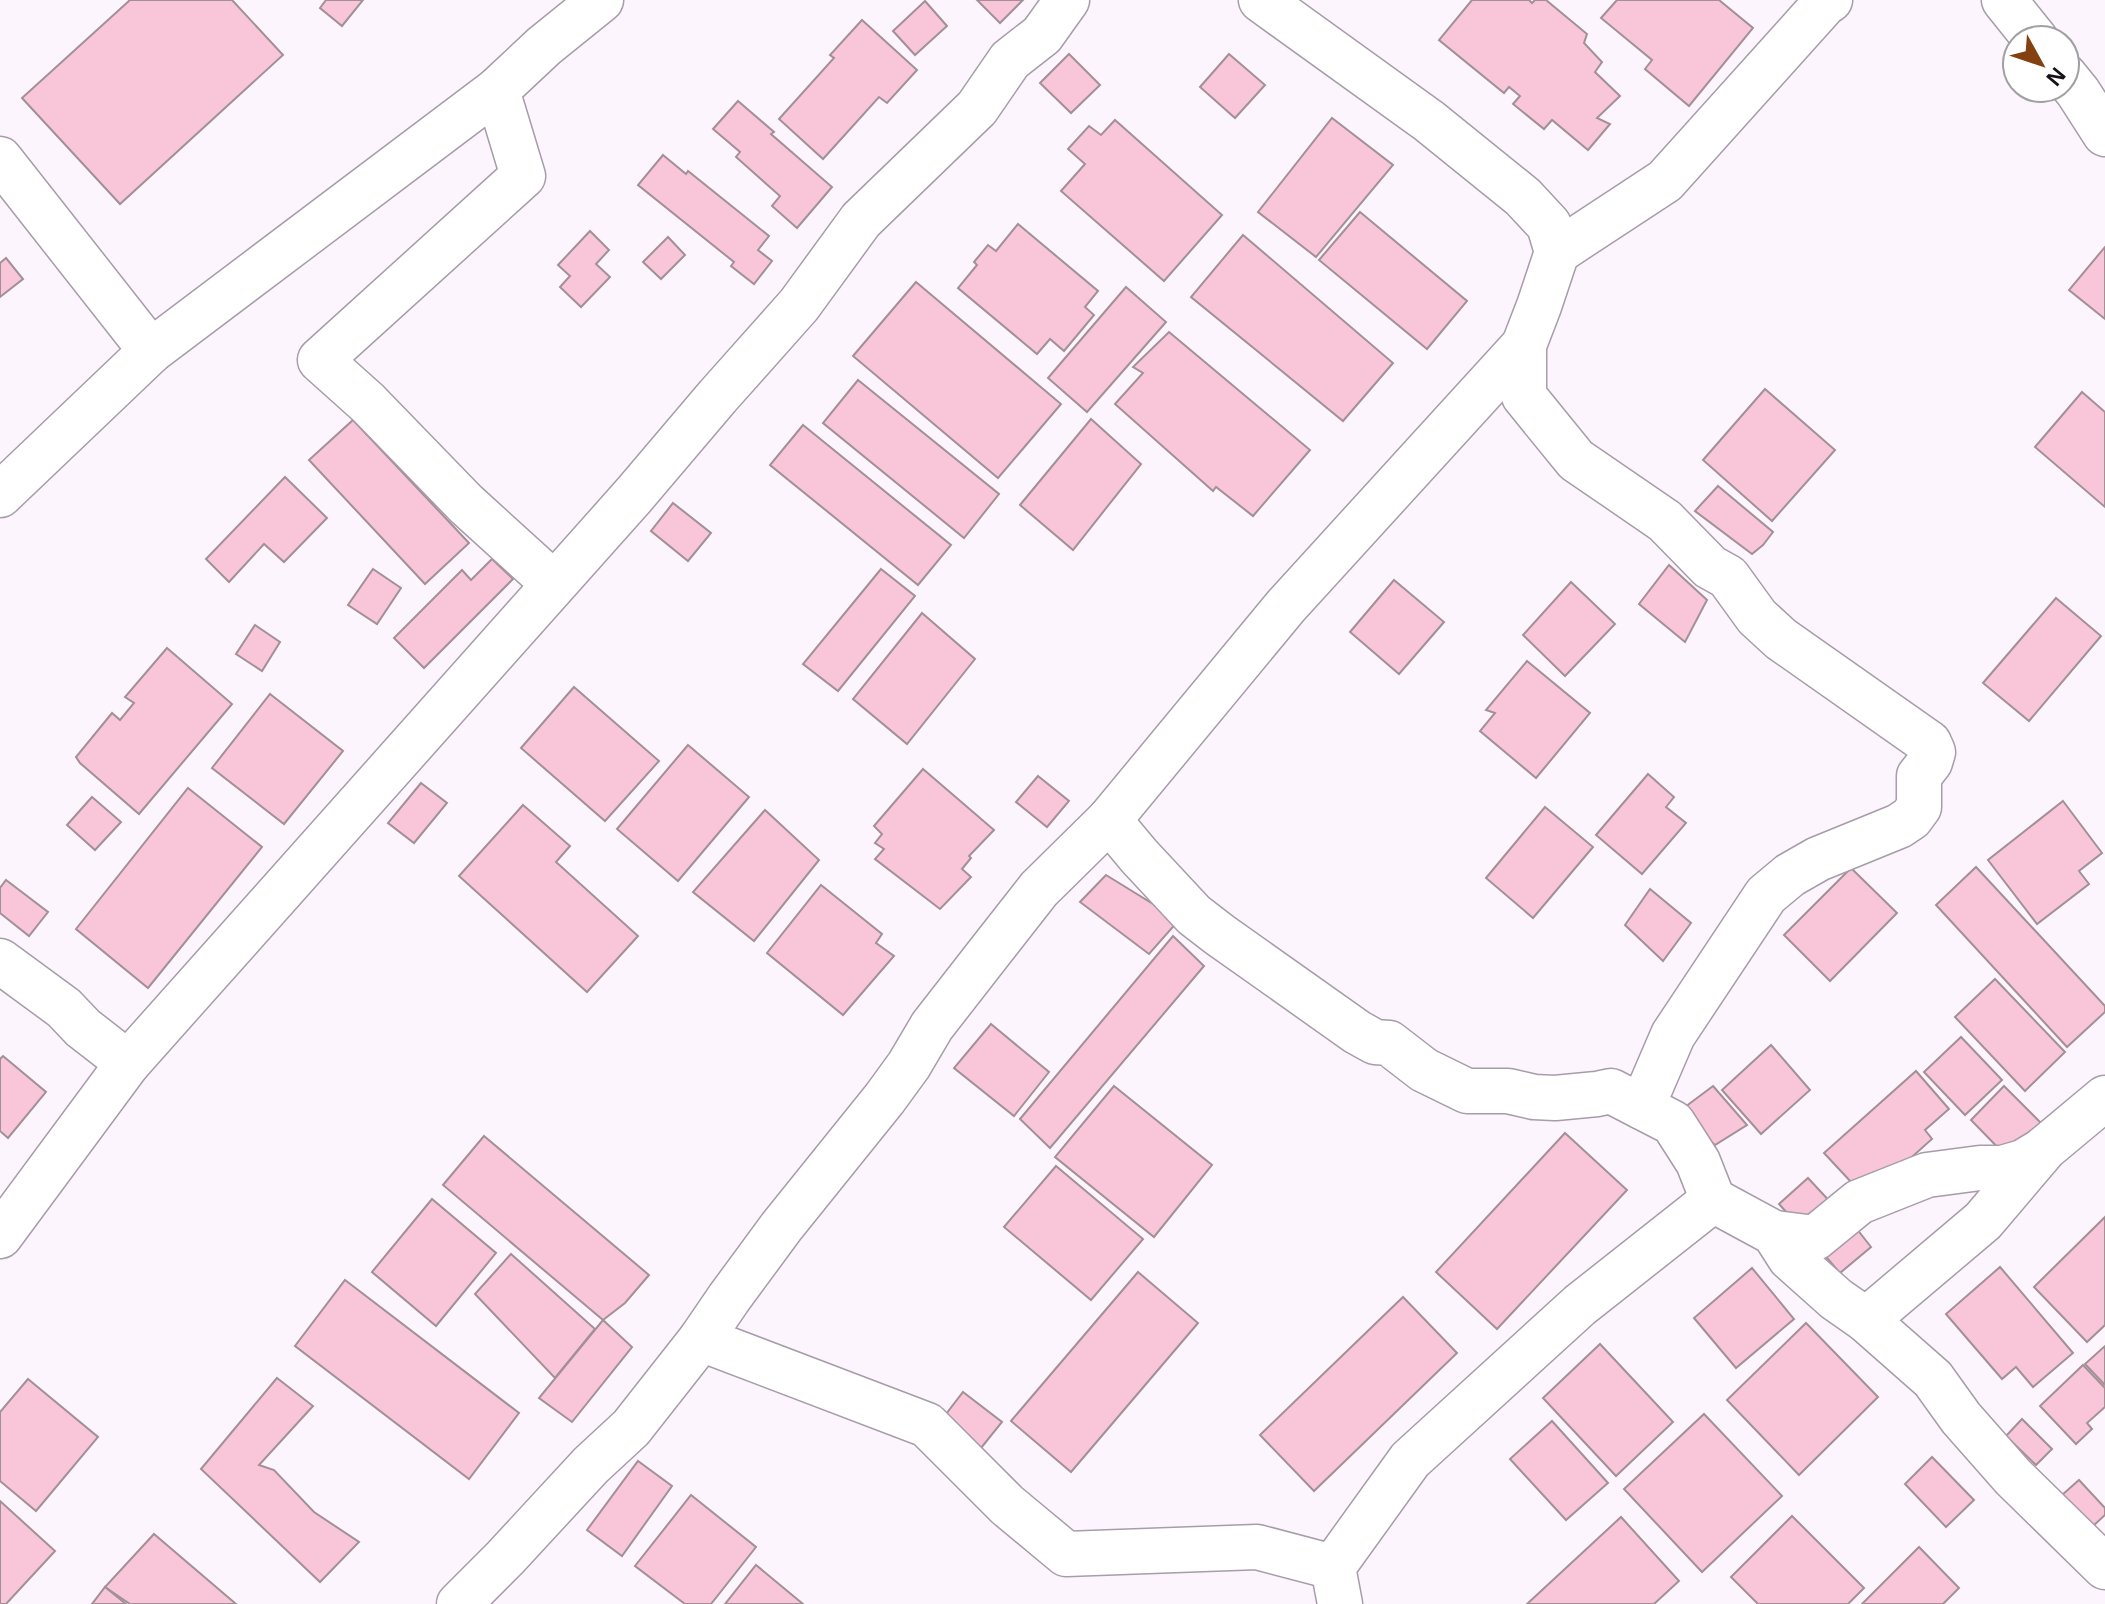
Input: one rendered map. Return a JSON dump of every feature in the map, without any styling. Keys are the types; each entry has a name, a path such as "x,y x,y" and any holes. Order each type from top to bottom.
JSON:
{"street":[{"path":"0,495 151,351 497,90 544,46 601,0"},
{"path":"0,1236 128,1063 799,305 861,220 977,108 1010,60 1042,35 1067,0"},
{"path":"1261,0 1429,121 1523,197 1549,225 1557,252 1524,345 1524,396 1576,460 1665,521 1710,567 1728,577 1757,617 1781,639 1929,743 1933,752 1930,762 1919,776 1919,807 1911,818 1899,826 1818,859 1790,875 1766,895 1673,1035 1642,1107"},
{"path":"1557,252 1665,181 1830,0"},
{"path":"2004,0 2023,24"},
{"path":"497,90 523,176 320,360 368,403 466,504 554,584"},
{"path":"2081,97 2105,134"},
{"path":"0,159 151,351"},
{"path":"459,1604 591,1465 631,1428 701,1339 782,1226 885,1098 932,1026 1039,889 1109,820 1286,606 1524,345"},
{"path":"1109,820 1194,915 1357,1032 1375,1042 1389,1043 1424,1070 1467,1091 1508,1091 1555,1098 1611,1091 1673,1123 1698,1162 1713,1200 1774,1233 1815,1238 1859,1202 1927,1175 2002,1168 2023,1162 2045,1148 2105,1098"},
{"path":"0,961 64,1008 83,1028 128,1063"},
{"path":"1866,1320 1983,1221 2045,1148"},
{"path":"701,1339 927,1425 1007,1505 1066,1554 1257,1547 1336,1586 1410,1460 1580,1305 1713,1200"},
{"path":"1774,1233 1790,1258 1933,1379 1961,1418 2013,1477 2105,1567"}],"building":[{"path":"130,0 232,0 283,55 120,204 22,98"},
{"path":"326,0 363,0 342,26 320,8"},
{"path":"977,0 1023,0 1000,23"},
{"path":"1472,0 1529,0 1532,3 1546,0 1587,34 1584,43 1602,62 1595,72 1620,96 1597,118 1610,124 1588,150 1552,120 1544,129 1513,104 1520,96 1509,87 1504,93 1439,40"},
{"path":"1617,0 1719,0 1753,28 1689,106 1645,69 1652,60 1601,18"},
{"path":"925,1 947,26 915,55 893,31"},
{"path":"862,20 917,70 887,103 879,97 823,159 779,119 834,58 830,55"},
{"path":"1069,54 1100,85 1071,113 1040,83"},
{"path":"1229,54 1265,85 1235,118 1200,87"},
{"path":"738,101 832,187 797,228 772,206 780,196 736,157 740,152 713,129"},
{"path":"1332,118 1393,165 1316,257 1258,212"},
{"path":"1115,120 1222,215 1164,281 1061,191 1085,164 1068,149 1089,126 1101,135"},
{"path":"663,155 686,174 688,171 769,236 758,250 772,261 754,284 731,266 734,262 638,185"},
{"path":"1360,212 1467,301 1427,349 1319,260"},
{"path":"1018,224 1098,291 1085,307 1094,315 1064,351 1050,339 1037,354 958,288 977,265 974,262 988,245 996,251"},
{"path":"590,231 609,250 596,264 610,277 581,307 560,287 570,276 558,265"},
{"path":"1243,235 1393,363 1343,421 1191,297"},
{"path":"668,237 685,255 661,279 643,262"},
{"path":"2105,247 2105,319 2069,290"},
{"path":"6,258 23,279 0,297 0,263"},
{"path":"916,282 1061,404 998,478 853,356"},
{"path":"1126,287 1166,322 1087,412 1048,378"},
{"path":"1169,332 1310,450 1253,516 1216,487 1213,491 1115,404 1143,373 1133,367"},
{"path":"858,380 999,494 964,538 823,423"},
{"path":"1765,389 1835,450 1772,521 1703,460"},
{"path":"2082,392 2105,412 2105,507 2035,447"},
{"path":"1091,419 1141,464 1073,550 1020,505"},
{"path":"353,420 469,543 425,584 309,460"},
{"path":"803,425 951,545 918,585 770,465"},
{"path":"285,477 327,518 284,562 264,544 229,582 206,559"},
{"path":"1718,486 1773,532 1752,554 1695,511"},
{"path":"673,503 711,533 688,561 651,531"},
{"path":"492,559 513,579 424,668 394,638 462,570 471,580"},
{"path":"1669,565 1707,600 1685,642 1639,604"},
{"path":"373,569 401,588 377,624 348,605"},
{"path":"881,569 915,596 838,691 803,664"},
{"path":"1394,580 1444,622 1399,674 1350,632"},
{"path":"1571,582 1615,624 1565,676 1523,635"},
{"path":"2056,598 2101,636 2029,721 1983,683"},
{"path":"922,613 975,659 907,744 853,699"},
{"path":"255,625 280,642 262,671 236,654"},
{"path":"167,648 232,704 139,814 76,757 112,713 120,720 134,703 125,697"},
{"path":"1527,661 1590,713 1536,778 1480,731 1495,713 1486,710"},
{"path":"574,687 659,761 605,821 521,748"},
{"path":"270,694 343,751 284,824 212,768"},
{"path":"688,745 749,797 678,881 617,829"},
{"path":"923,769 994,830 969,856 971,858 962,869 971,877 940,909 875,859 884,849 875,843 882,834 874,826"},
{"path":"1648,774 1674,797 1666,807 1686,823 1642,874 1596,835"},
{"path":"1038,776 1069,801 1047,827 1016,802"},
{"path":"421,783 447,803 414,843 388,823"},
{"path":"188,788 262,847 148,988 76,929"},
{"path":"92,797 121,822 95,850 67,825"},
{"path":"2063,801 2102,853 2079,871 2089,884 2037,924 1988,860"},
{"path":"523,805 570,846 556,862 638,936 587,992 459,876"},
{"path":"1545,807 1593,847 1533,918 1486,878"},
{"path":"765,810 819,860 754,941 693,892"},
{"path":"1976,867 2105,1006 2105,1012 2067,1047 1936,905"},
{"path":"1851,868 1897,913 1830,981 1784,935"},
{"path":"1106,875 1179,920 1149,954 1080,902"},
{"path":"6,880 48,912 29,936 0,913 0,888"},
{"path":"821,885 882,934 876,943 894,956 843,1015 767,953"},
{"path":"1650,889 1691,923 1663,961 1625,925"},
{"path":"1173,936 1204,966 1050,1148 1020,1119"},
{"path":"1995,979 2065,1052 2025,1091 1955,1017"},
{"path":"991,1024 1049,1072 1014,1116 954,1068"},
{"path":"1961,1037 2002,1080 1965,1115 1924,1072"},
{"path":"1771,1045 1810,1090 1761,1134 1722,1090"},
{"path":"3,1056 46,1092 8,1138 0,1131 0,1059"},
{"path":"1916,1071 1949,1109 1925,1130 1932,1139 1866,1198 1824,1153"},
{"path":"1114,1086 1212,1165 1154,1237 1055,1157"},
{"path":"1713,1086 1747,1125 1715,1145 1677,1113"},
{"path":"2004,1086 2045,1127 2011,1161 1971,1120"},
{"path":"1565,1133 1627,1190 1497,1329 1436,1272"},
{"path":"484,1136 649,1275 625,1303 603,1320 443,1185"},
{"path":"1056,1166 1143,1239 1091,1300 1004,1227"},
{"path":"1808,1178 1835,1207 1806,1234 1779,1204"},
{"path":"432,1199 496,1253 436,1326 372,1272"},
{"path":"2105,1217 2105,1325 2087,1342 2034,1287"},
{"path":"1853,1224 1871,1247 1840,1273 1821,1251"},
{"path":"511,1254 595,1329 555,1378 475,1294"},
{"path":"2000,1267 2073,1353 2033,1387 2016,1367 2002,1379 1946,1314"},
{"path":"1752,1268 1794,1319 1736,1368 1694,1318"},
{"path":"1138,1272 1198,1323 1071,1472 1011,1421"},
{"path":"345,1280 519,1413 469,1479 295,1346"},
{"path":"1403,1297 1457,1353 1314,1491 1260,1435"},
{"path":"603,1320 632,1347 572,1422 539,1398"},
{"path":"1806,1323 1878,1397 1799,1475 1727,1400"},
{"path":"1600,1344 1673,1422 1616,1476 1543,1398"},
{"path":"2105,1346 2105,1385 2085,1364"},
{"path":"2083,1365 2105,1388 2105,1407 2087,1423 2092,1429 2076,1444 2040,1406"},
{"path":"277,1378 313,1406 259,1465 274,1470 314,1512 359,1542 320,1582 201,1469"},
{"path":"28,1379 98,1437 36,1511 0,1481 0,1412"},
{"path":"963,1392 1002,1422 981,1448 943,1418"},
{"path":"1704,1414 1782,1496 1702,1572 1624,1489"},
{"path":"2022,1419 2052,1449 2036,1465 2006,1436"},
{"path":"1552,1421 1608,1483 1566,1520 1510,1459"},
{"path":"1932,1457 1974,1500 1946,1527 1905,1484"},
{"path":"638,1461 672,1486 622,1556 587,1530"},
{"path":"2079,1480 2105,1508 2105,1515 2092,1527 2062,1495"},
{"path":"691,1495 756,1547 711,1604 685,1604 635,1566"},
{"path":"0,1501 55,1551 6,1604 0,1604"},
{"path":"1792,1516 1864,1588 1848,1604 1758,1604 1731,1577"},
{"path":"1621,1517 1679,1581 1654,1604 1527,1604"},
{"path":"154,1534 236,1604 130,1604 105,1587"},
{"path":"1919,1547 1959,1588 1943,1604 1862,1604"},
{"path":"756,1565 803,1604 725,1604"},
{"path":"105,1587 126,1604 92,1604"}]}
